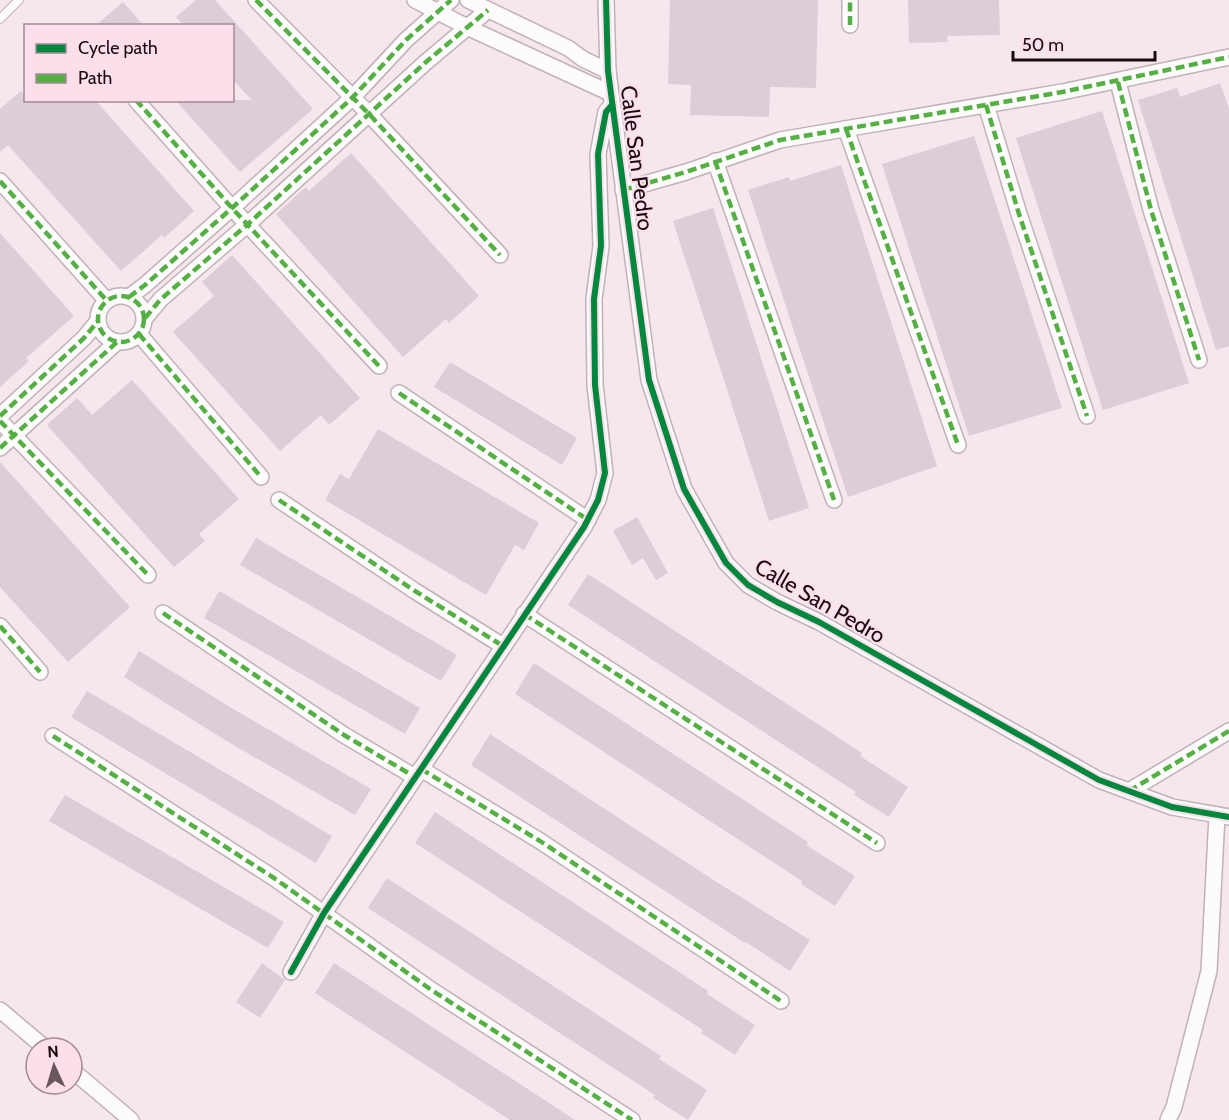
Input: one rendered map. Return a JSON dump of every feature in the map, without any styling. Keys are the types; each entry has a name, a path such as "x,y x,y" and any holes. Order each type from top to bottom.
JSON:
{"street":[{"path":"256,0 369,114 500,255"},
{"path":"291,972 324,913 588,520 598,500 605,473 595,385 594,299 601,246 598,154 606,112 611,99 415,0"},
{"path":"129,297 232,208 352,98 406,40 451,0"},
{"path":"468,0 568,48 583,59 608,71"},
{"name":"Calle San Pedro","path":"606,0 611,99 649,380 684,489 726,563 748,585 777,602 819,622 1098,780 1172,807 1223,816"},
{"path":"850,0 850,25"},
{"path":"98,321 104,335 117,342 129,341 139,334 145,318 161,299 248,224 426,62 488,10"},
{"path":"622,190 686,172 780,140 1118,82 1229,57"},
{"path":"1118,82 1151,210 1199,360"},
{"path":"138,102 232,208 379,366"},
{"path":"986,105 1019,214 1087,416"},
{"path":"846,129 958,445"},
{"path":"715,161 834,500"},
{"path":"0,181 107,300"},
{"path":"0,416 84,338 98,321 102,306 107,300 121,296 129,297 140,305 145,318"},
{"path":"139,334 261,477"},
{"path":"0,448 117,342"},
{"path":"399,393 588,520"},
{"path":"0,421 148,575"},
{"path":"279,501 503,646"},
{"path":"163,613 344,735 540,841 781,1001"},
{"path":"524,614 877,843"},
{"path":"0,626 40,672"},
{"path":"1129,791 1229,731"},
{"path":"53,736 274,878 430,989 632,1120"},
{"path":"1168,1120 1174,1107 1209,971 1223,816"},
{"path":"0,1010 31,1036"},
{"path":"84,1081 131,1120"}],"lane":[{"path":"0,19 19,0"}],"building":[{"path":"196,0 215,0 313,109 240,172 177,102 252,100 234,81 234,24 182,24 176,17"},
{"path":"670,0 818,0 816,88 770,87 769,117 690,115 691,85 668,84"},
{"path":"908,0 999,0 1000,35 947,36 948,42 909,43"},
{"path":"123,2 142,24 97,24"},
{"path":"1220,83 1229,109 1229,346 1216,350 1138,100 1177,88 1180,97"},
{"path":"21,91 24,94 24,102 97,102 194,211 164,238 162,235 121,271 8,145 0,152 0,109"},
{"path":"1102,111 1189,383 1103,410 1016,138"},
{"path":"974,136 1062,408 969,436 882,164"},
{"path":"351,153 479,296 449,323 446,319 403,357 276,214 306,187 309,191"},
{"path":"841,165 937,466 848,497 748,190 789,177 790,181"},
{"path":"713,208 809,508 769,521 673,221"},
{"path":"0,233 74,316 26,358 29,361 0,387"},
{"path":"232,255 360,398 329,425 321,415 280,451 173,332 214,296 202,282"},
{"path":"450,362 577,438 562,465 434,387"},
{"path":"132,380 239,499 199,534 205,541 174,567 47,425 77,398 92,415"},
{"path":"378,429 539,523 524,550 515,545 486,595 325,500 340,474 349,479"},
{"path":"0,462 130,607 68,662 0,587"},
{"path":"637,517 668,573 656,580 643,558 632,565 613,531"},
{"path":"256,538 457,655 441,681 240,565"},
{"path":"588,574 862,753 860,756 908,787 889,817 854,795 856,792 568,605"},
{"path":"219,591 420,708 405,734 204,618"},
{"path":"139,651 371,789 355,815 225,740 124,677"},
{"path":"534,663 808,842 806,845 855,876 835,906 801,884 802,881 515,694"},
{"path":"87,691 332,836 316,863 71,717"},
{"path":"490,734 715,881 810,940 790,971 471,765"},
{"path":"65,795 284,922 268,948 49,821"},
{"path":"435,812 708,991 707,994 755,1025 735,1055 701,1033 703,1030 415,843"},
{"path":"387,878 661,1056 659,1059 707,1090 688,1120 653,1098 655,1095 368,908"},
{"path":"262,963 285,980 260,1018 236,1002"},
{"path":"334,963 575,1120 510,1120 315,993"}],"marked path":[{"path":"256,0 369,114 500,255"},
{"path":"129,297 232,208 352,98 406,40 451,0"},
{"path":"850,0 850,25"},
{"path":"145,318 161,299 248,224 426,62 488,10"},
{"path":"623,190 686,172 780,140 1062,92 1229,57"},
{"path":"1118,82 1151,210 1199,360"},
{"path":"138,102 232,208 379,366"},
{"path":"986,105 1019,214 1087,416"},
{"path":"846,129 958,445"},
{"path":"715,161 834,500"},
{"path":"0,181 107,301"},
{"path":"121,296 137,303 144,319 137,335 121,342 105,335 98,319 105,303 121,296"},
{"path":"0,416 84,338 98,321"},
{"path":"139,334 261,477"},
{"path":"0,448 117,342"},
{"path":"399,393 588,520"},
{"path":"0,421 148,575"},
{"path":"279,500 415,591 503,646"},
{"path":"163,613 344,735 415,777"},
{"path":"524,614 877,843"},
{"path":"0,626 40,672"},
{"path":"1129,791 1229,731"},
{"path":"53,736 274,878 430,989 632,1120"},
{"path":"421,769 540,841 781,1001"}],"cycle path":[{"path":"606,0 608,71 649,380 684,489 726,563 748,585 777,602 819,622 1099,780 1172,807 1229,817"},
{"path":"291,972 324,913 584,527 598,500 605,473 595,385 594,299 601,246 598,154 606,112 612,105"}]}
